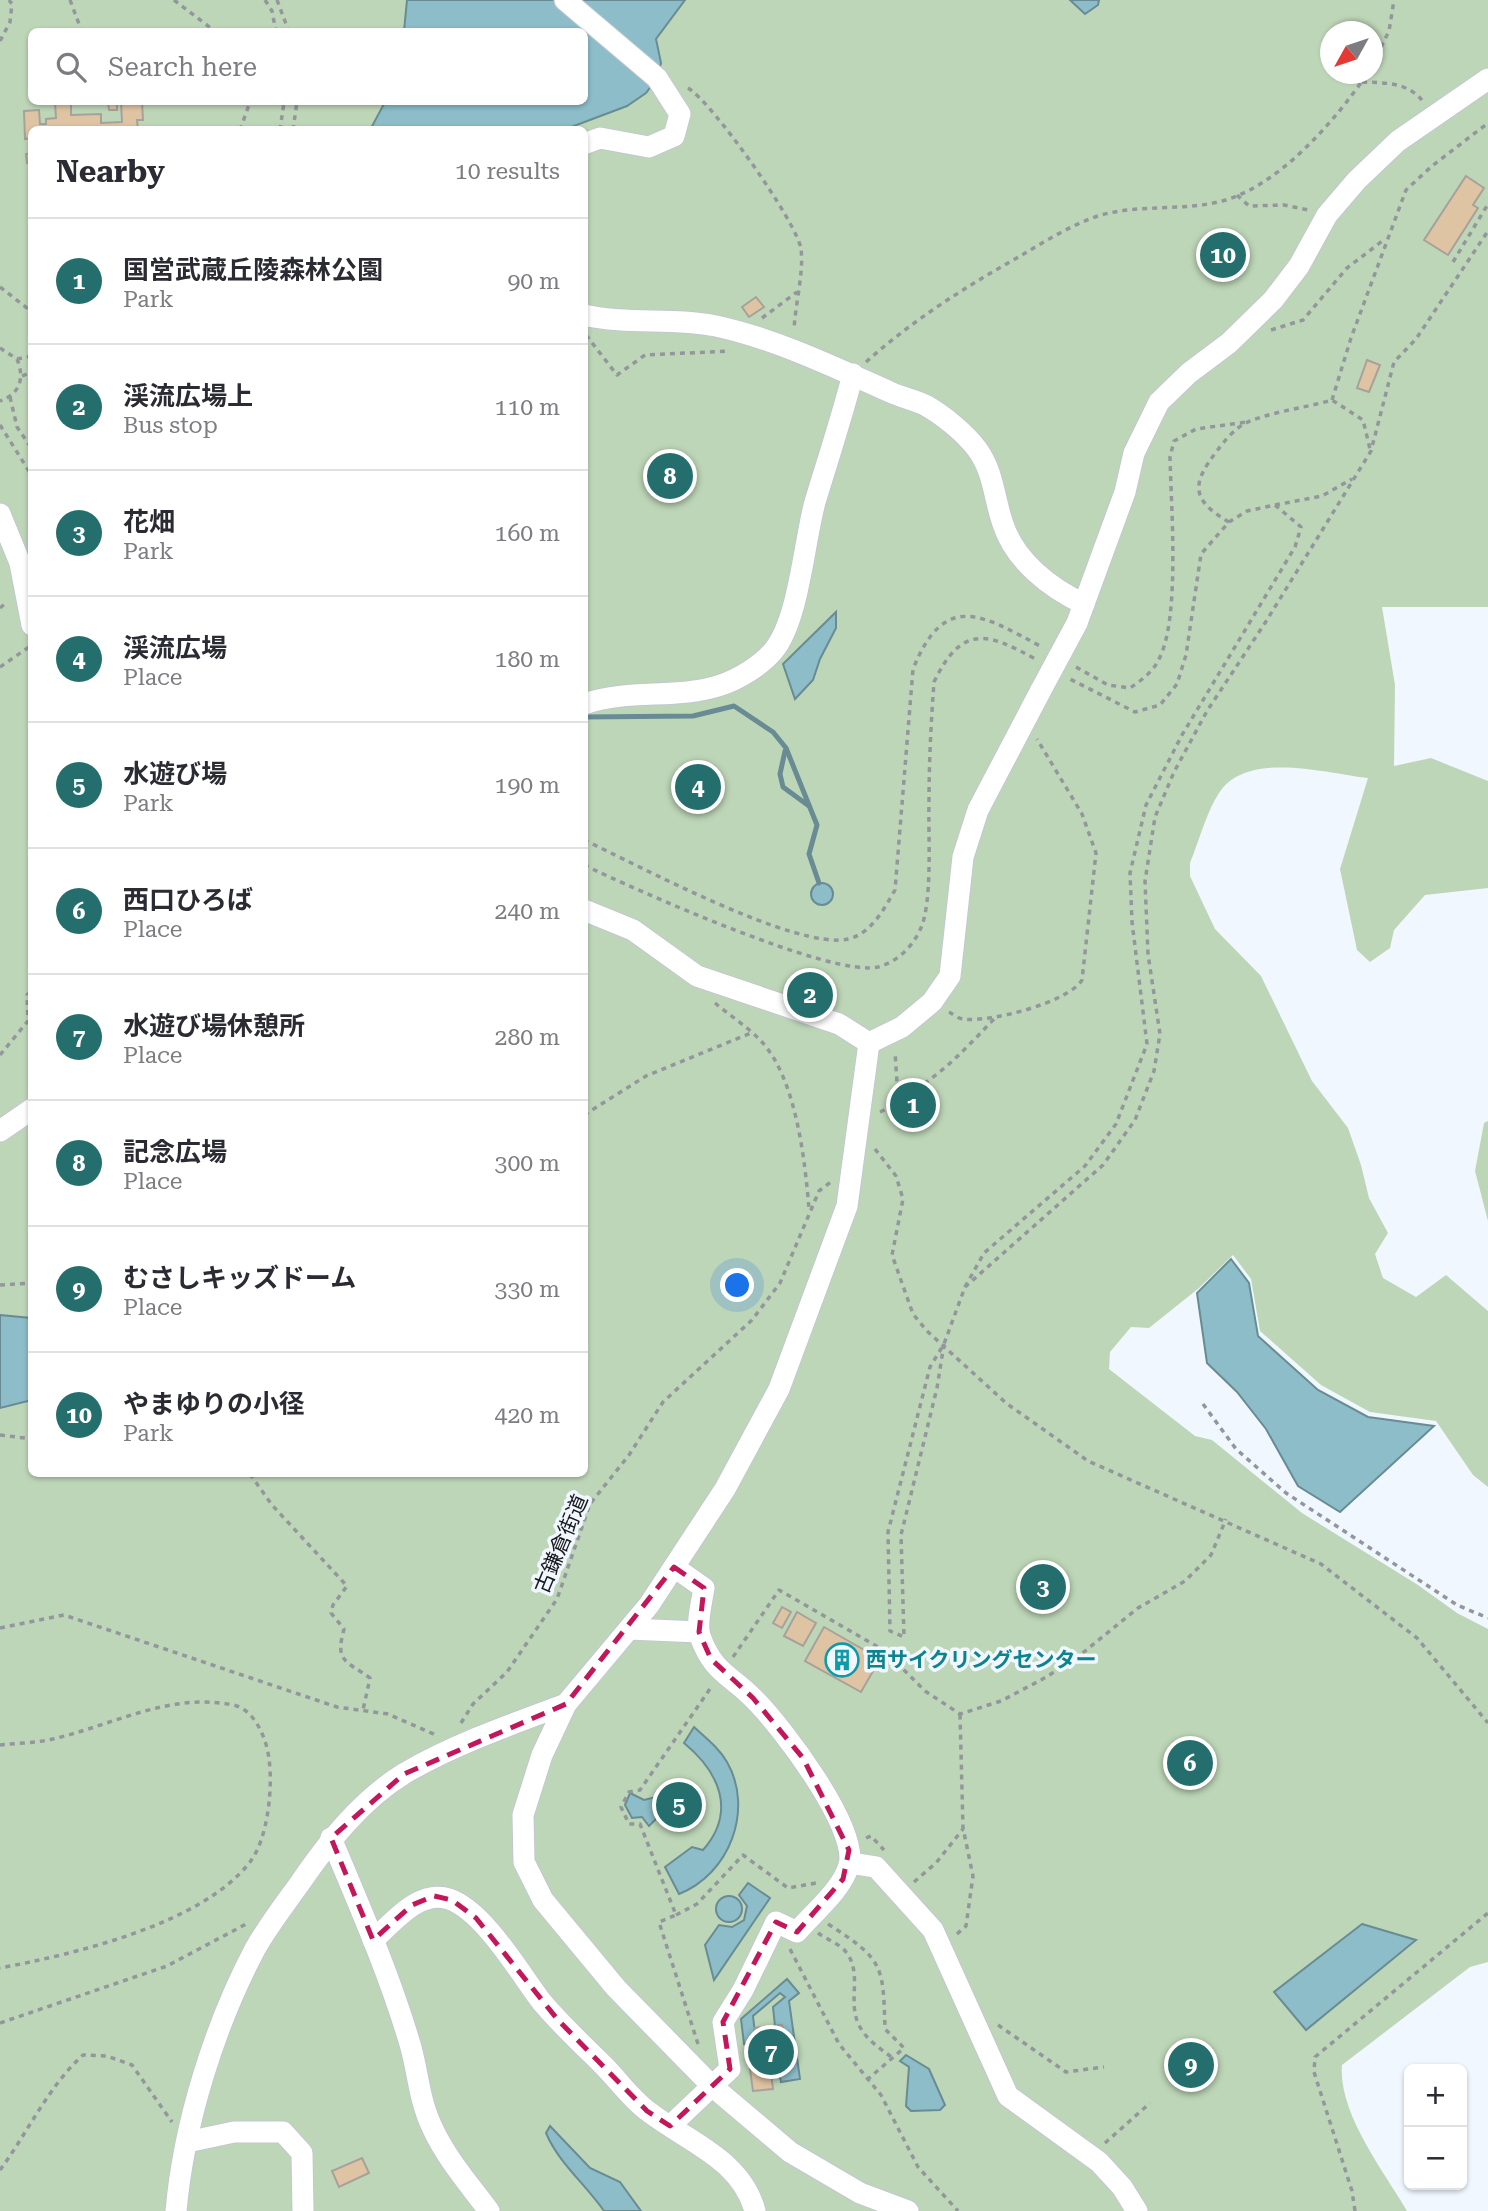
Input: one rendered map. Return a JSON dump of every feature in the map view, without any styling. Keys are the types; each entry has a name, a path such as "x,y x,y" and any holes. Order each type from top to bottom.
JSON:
{"street":[{"path":"565,0 657,78 680,114 674,136 649,147 600,138 588,142"},
{"path":"869,1043 893,1032 932,1002 950,976 962,857 978,810 1080,613 1125,492 1134,453 1159,402 1244,329 1273,300 1299,266 1327,215 1390,149 1488,79"},
{"path":"588,316 716,326 741,343 793,352 853,374 926,406 960,431 979,450 998,498 1003,525 1020,554 1038,576 1063,595 1080,613"},
{"path":"588,703 609,695 696,692 723,685 748,672 774,650 787,625 815,503 836,442 853,374"},
{"path":"0,514 20,563 22,611"},
{"path":"588,912 633,930 697,976 839,1024 869,1043"},
{"path":"869,1043 846,1206 779,1389 725,1489 674,1567 629,1629 566,1704 542,1755 523,1815 524,1862 542,1900 617,1988 712,2086 790,2152 860,2193 908,2211"},
{"path":"0,1131 28,1112"},
{"path":"670,2126 730,2069 723,2022 743,1990 776,1922 804,1923 846,1871 849,1850 842,1828 803,1758 753,1698 721,1673 710,1659 699,1632 704,1588 674,1567"},
{"path":"629,1629 699,1632"},
{"path":"176,2211 187,2142 220,2033 256,1947 331,1838 362,1807 404,1774 456,1744 566,1704"},
{"path":"331,1838 373,1940 411,2045 421,2098 432,2127 454,2166 489,2211"},
{"path":"846,1871 876,1867 902,1893 933,1930 1008,2095 1091,2156 1122,2187 1137,2211"},
{"path":"373,1940 412,1905 434,1896 452,1900 476,1918 558,2020 647,2111 720,2158 751,2194 755,2211"},
{"path":"187,2142 234,2132 283,2132 302,2152 303,2211"}],"path":[{"path":"0,41 10,22 12,4 9,0"},
{"path":"70,0 80,28"},
{"path":"174,0 211,28"},
{"path":"265,0 272,11 275,28"},
{"path":"276,0 287,28"},
{"path":"1383,44 1389,31 1394,0"},
{"path":"1383,83 1413,90 1436,115"},
{"path":"853,374 901,330 975,281 1055,236 1096,217 1143,207 1223,201 1236,194 1283,167 1312,143 1359,84"},
{"path":"691,89 721,122 790,225 801,249 793,352"},
{"path":"241,126 249,105"},
{"path":"281,126 284,105"},
{"path":"294,126 297,105"},
{"path":"1332,400 1387,237 1406,190 1432,166 1488,123"},
{"path":"1236,194 1249,206 1284,205 1327,215"},
{"path":"1453,262 1488,204"},
{"path":"965,1287 1103,1166 1135,1120 1154,1071 1160,1034 1148,954 1145,881 1155,817 1174,772 1207,710 1265,623 1371,451 1394,362 1416,339 1488,231"},
{"path":"1244,329 1276,330 1303,320 1347,268 1387,237"},
{"path":"0,287 28,309"},
{"path":"588,338 617,375 645,355 741,343 797,292"},
{"path":"0,348 17,359 22,376 16,392 0,401"},
{"path":"17,359 28,357"},
{"path":"22,376 28,374"},
{"path":"10,397 18,427 28,443"},
{"path":"1073,665 1108,685 1130,688 1147,676 1160,658 1171,619 1170,457 1174,441 1196,429 1247,422 1332,400 1363,420 1371,451"},
{"path":"1228,522 1209,511 1199,496 1200,472 1222,444 1247,422"},
{"path":"0,425 28,470"},
{"path":"1059,673 1101,697 1135,712 1160,705 1177,684 1186,655 1201,554 1228,522 1247,511 1322,496 1353,478"},
{"path":"944,1344 937,1388 901,1535 904,1637 890,1631 888,1532 930,1367 944,1344 965,1287 984,1253 1085,1166 1116,1124 1137,1077 1147,1044 1132,922 1130,873 1146,805 1182,734 1295,547 1301,527 1275,505"},
{"path":"0,608 22,611"},
{"path":"588,842 713,902 818,938 847,940 880,917 895,890 912,669 924,640 943,622 970,615 990,619 1049,652"},
{"path":"588,867 646,894 772,942 839,965 877,967 905,953 921,928 929,864 934,682 944,660 958,645 980,637 1007,644 1040,662"},
{"path":"0,667 28,648"},
{"path":"932,1002 962,1020 996,1016 1062,998 1082,980 1096,853 1082,814 1025,719"},
{"path":"697,976 713,1002 760,1040 775,1061 796,1118 806,1163 809,1211"},
{"path":"0,1055 28,1021 28,994"},
{"path":"996,1016 953,1062 941,1068 922,1087 898,1098 889,1108 858,1126 895,1176 903,1199 892,1255 900,1284 913,1314 1006,1403 1088,1461 1226,1519 1321,1564 1417,1638 1488,1723"},
{"path":"893,1032 898,1098"},
{"path":"588,1112 646,1076 751,1033"},
{"name":"古鎌倉街道","path":"456,1744 473,1704 507,1672 557,1599 590,1504 629,1455 663,1402 752,1320 780,1283 819,1191 852,1164"},
{"path":"0,1285 28,1283"},
{"path":"1203,1404 1236,1449 1286,1493 1458,1605 1488,1618"},
{"path":"0,1436 28,1439"},
{"path":"252,1477 272,1505 347,1587 333,1605 331,1613 344,1629 339,1649 341,1658 370,1678 363,1710"},
{"path":"960,1714 1001,1701 1041,1680 1074,1660 1138,1608 1185,1581 1211,1555 1226,1519"},
{"path":"676,1915 640,1824 629,1824 625,1818 622,1800 629,1792 640,1790 779,1590 885,1651 925,1691 960,1714"},
{"path":"0,1628 64,1615 337,1707 388,1714 456,1744"},
{"path":"0,1745 52,1739 164,1706 206,1700 237,1706 254,1719 267,1744 271,1772 267,1819 252,1861 221,1889 174,1917 125,1937 0,1968"},
{"path":"941,1949 965,1926 973,1877 963,1828 960,1714"},
{"path":"902,1893 936,1863 963,1828"},
{"path":"699,2048 659,1922 697,1903 743,1854 788,1888 846,1871"},
{"path":"1355,2211 1352,2190 1317,2083 1315,2057 1488,1913"},
{"path":"0,2023 167,1966 251,1921"},
{"path":"804,1923 845,1951 854,1970 853,2006 859,2025 870,2041 894,2059"},
{"path":"804,1923 857,1943 872,1957 884,1977 885,2029 904,2048 867,2079"},
{"path":"804,1923 787,1943 839,2044 881,2095 918,2167 958,2211"},
{"path":"964,2002 1066,2072 1104,2067"},
{"path":"0,2171 21,2142 60,2076 83,2054 107,2056 132,2065 187,2142"},
{"path":"1091,2156 1150,2103"}],"highlighted area":[{"path":"674,1567 704,1588 699,1632 711,1659 753,1698 803,1758 849,1850 843,1879 797,1932 776,1922 723,2022 730,2069 670,2126 647,2111 558,2020 476,1918 452,1900 434,1896 412,1905 373,1940 331,1838 404,1774 566,1704"}],"green space":[{"path":"0,0 1488,0 1488,607 1382,607 1395,685 1394,766 1431,758 1488,781 1488,888 1425,895 1394,930 1390,948 1370,962 1357,950 1340,869 1368,778 1288,768 1248,772 1231,780 1219,793 1206,818 1190,863 1190,876 1215,929 1261,976 1312,1081 1348,1128 1369,1198 1388,1233 1375,1254 1383,1278 1416,1297 1446,1275 1488,1311 1488,1487 1473,1475 1436,1421 1370,1412 1321,1385 1260,1331 1251,1279 1233,1255 1199,1288 1149,1328 1131,1327 1110,1352 1109,1369 1195,1436 1212,1440 1302,1513 1418,1585 1457,1613 1488,1629 1488,1962 1470,1967 1342,2065 1347,2102 1375,2159 1407,2211 0,2211"},
{"path":"1488,1121 1488,1221 1475,1171 1484,1123"}],"water":[{"path":"407,0 685,0 656,39 661,63 657,78 646,93 627,106 574,126 372,126 383,105 588,105 588,28 404,28"},
{"path":"1070,0 1099,0 1098,5 1085,14"},
{"path":"836,612 836,628 813,680 795,699 783,664"},
{"path":"822,883 830,886 833,894 830,902 822,905 814,902 811,894 814,886"},
{"path":"1231,1259 1249,1283 1258,1336 1318,1390 1368,1417 1434,1426 1340,1512 1298,1486 1266,1429 1237,1392 1207,1363 1197,1293"},
{"path":"0,1315 28,1318 28,1401 0,1408"},
{"path":"694,1727 727,1762 735,1780 737,1819 724,1856 712,1872 697,1885 679,1894 665,1867 692,1847 703,1850 719,1821 721,1807 719,1793 707,1766 684,1743"},
{"path":"630,1793 644,1800 656,1797 655,1814 659,1816 649,1826 642,1817 632,1818 625,1805"},
{"path":"748,1883 770,1898 714,1980 705,1945 719,1925 732,1927 744,1920 747,1906 739,1895"},
{"path":"729,1896 738,1900 742,1909 738,1918 729,1922 720,1918 716,1909 720,1900"},
{"path":"1362,1924 1416,1940 1306,2030 1274,1992"},
{"path":"787,1979 799,1993 789,2001 800,2079 781,2082 779,2072 787,2071 782,2025 775,2026 773,2007 785,1997 780,1993 753,2016 756,2042 744,2044 741,2019"},
{"path":"906,2055 929,2069 945,2105 940,2110 911,2111 906,2106 909,2067 900,2061"},
{"path":"550,2126 590,2168 620,2182 641,2211 604,2211 551,2144 546,2133"}],"building":[{"path":"55,105 71,105 71,115 101,114 101,123 122,122 121,105 142,105 143,120 137,120 138,126 28,126 28,139 25,139 24,111 39,110 40,124 46,124 46,119 56,118"},
{"path":"108,105 117,105 117,110 109,110"},
{"path":"1466,176 1484,188 1473,205 1478,208 1448,255 1424,240"},
{"path":"756,297 764,307 749,317 742,307"},
{"path":"1367,360 1380,365 1369,392 1357,388"},
{"path":"910,1097 918,1107 906,1117 897,1108"},
{"path":"782,1607 791,1612 782,1628 773,1623"},
{"path":"797,1612 816,1623 803,1646 784,1636"},
{"name":"西サイクリングセンター","path":"824,1627 880,1659 861,1692 805,1661"},
{"path":"782,2025 787,2071 771,2073 773,2089 753,2091 749,2062 758,2062 754,2028"},
{"path":"1191,2047 1204,2052 1209,2065 1204,2078 1191,2083 1178,2078 1173,2065 1178,2052"},
{"path":"362,2158 369,2173 339,2187 332,2171"}],"waterway":[{"path":"588,717 693,716 734,706 773,732 786,748 817,825 809,854 819,883"},
{"path":"785,751 780,774 783,787 809,806"}],"place":[{"name":"やまゆりの小径","path":"1223,255"},
{"name":"記念広場","path":"670,476"},
{"name":"渓流広場","path":"698,787"},
{"name":"渓流広場上","path":"810,995"},
{"name":"国営武蔵丘陵森林公園","path":"913,1105"},
{"name":"花畑","path":"1043,1587"},
{"name":"西サイクリングセンター","path":"842,1660"},
{"name":"西口ひろば","path":"1190,1763"},
{"name":"水遊び場","path":"679,1805"},
{"name":"水遊び場休憩所","path":"771,2052"},
{"name":"むさしキッズドーム","path":"1191,2065"}]}
